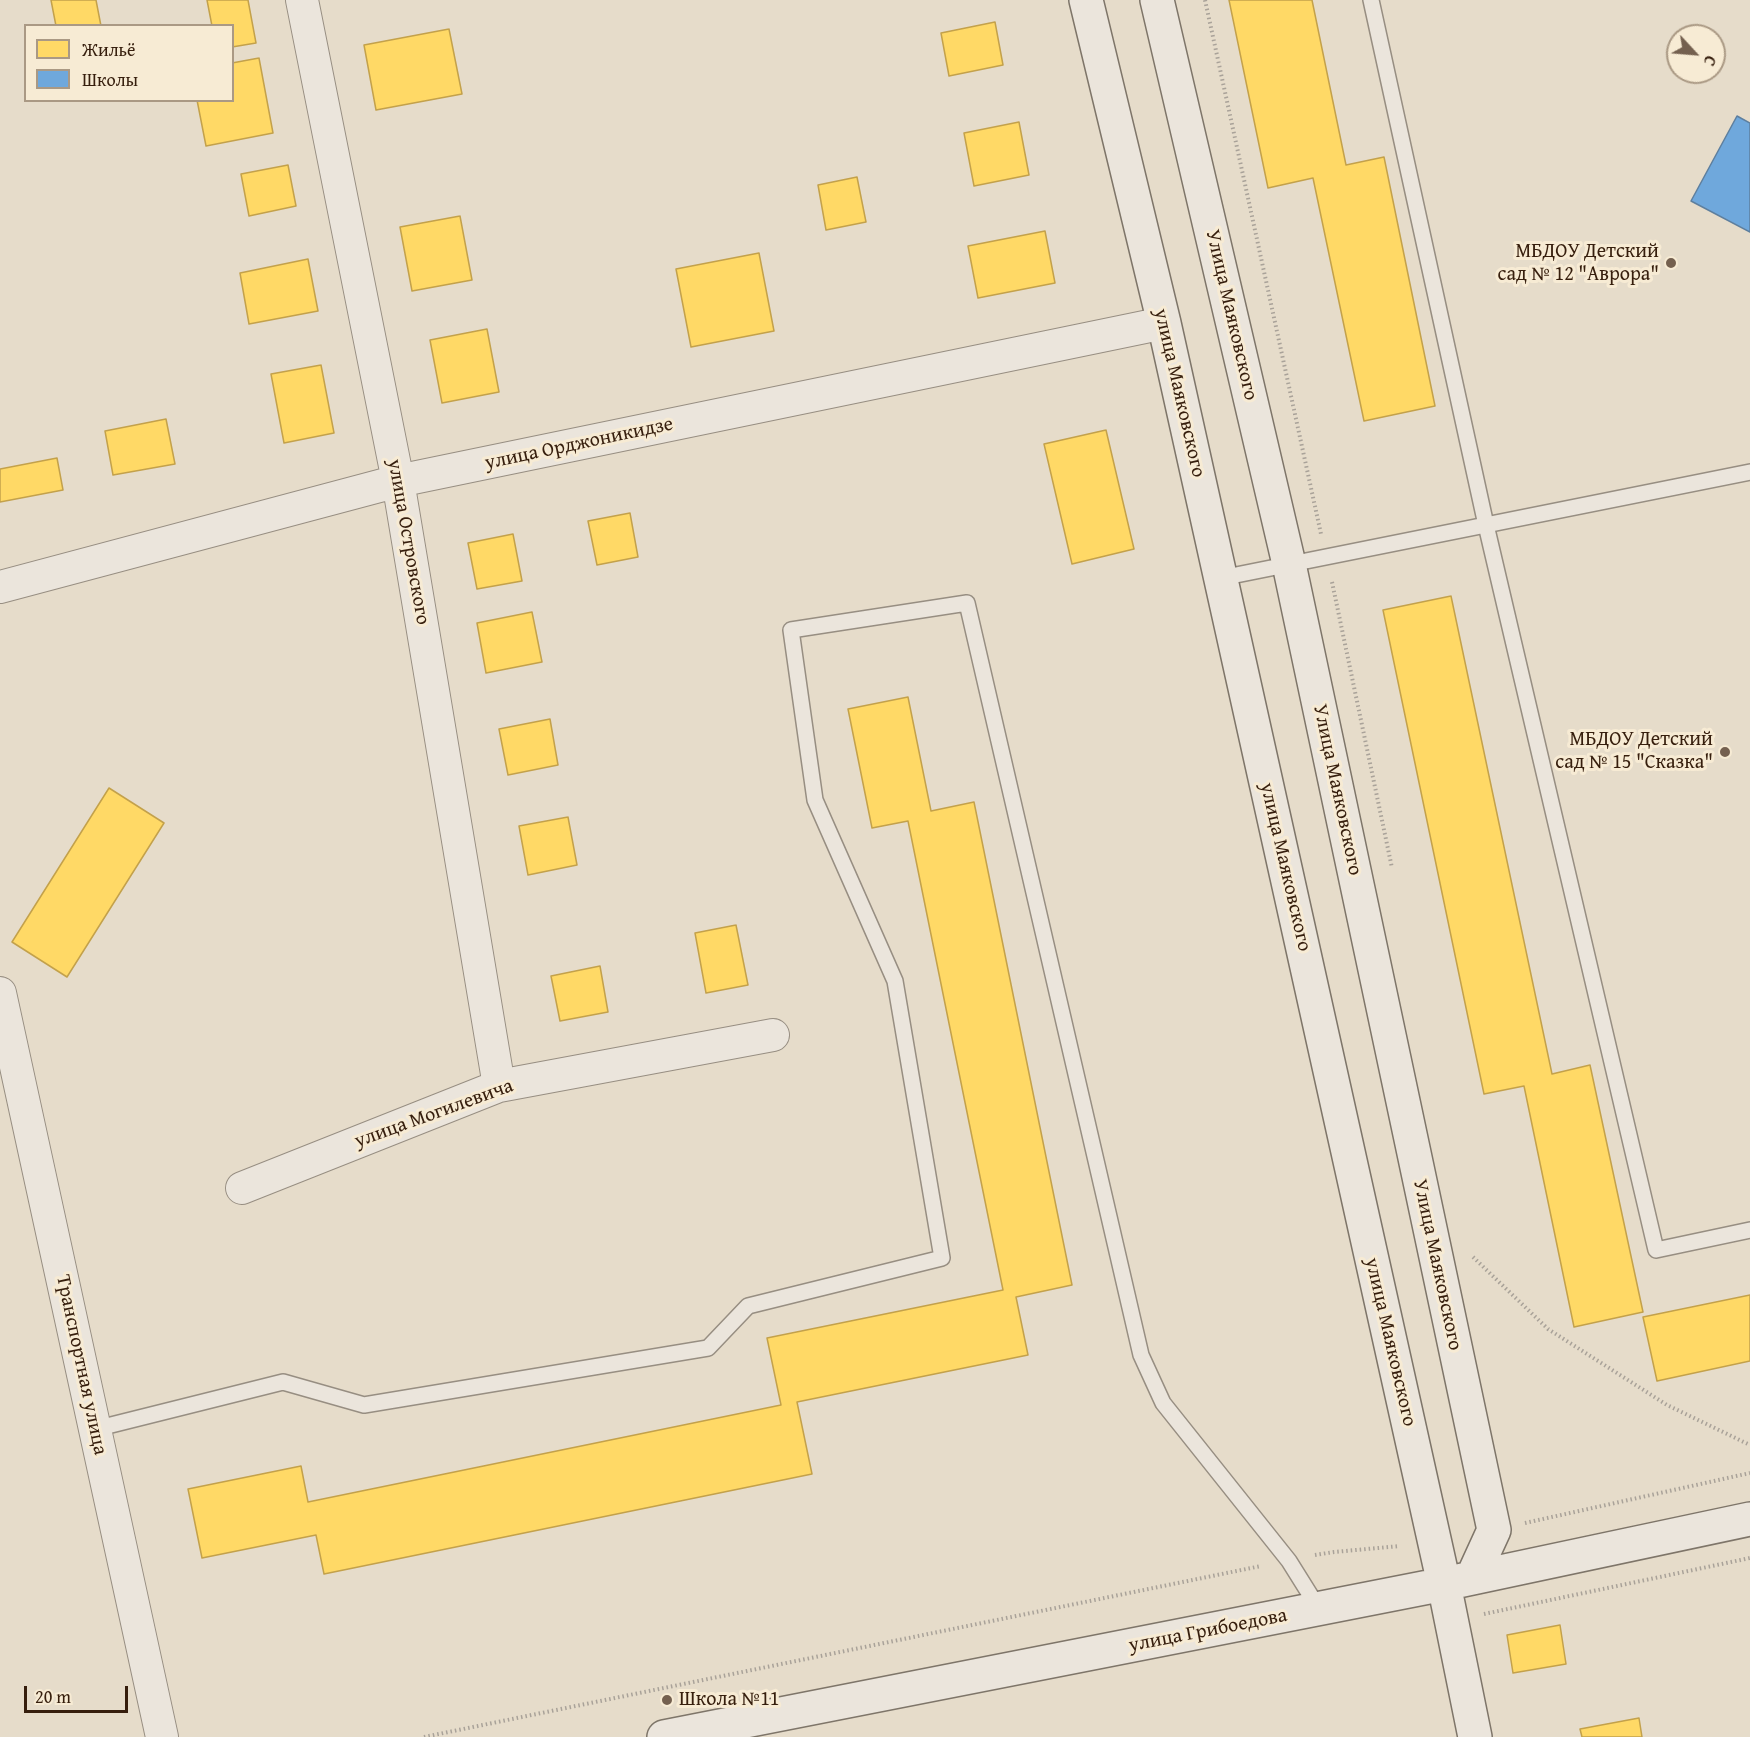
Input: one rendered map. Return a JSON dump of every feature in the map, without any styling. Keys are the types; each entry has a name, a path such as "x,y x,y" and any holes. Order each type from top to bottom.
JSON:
{"street":[{"name":"улица Островского","path":"302,0 398,481 499,1086"},
{"name":"улица Маяковского","path":"1086,0 1164,323 1435,1543 1458,1581 1451,1621 1475,1737"},
{"name":"Улица Маяковского","path":"1156,0 1289,564 1494,1530"},
{"name":"улица Орджоникидзе","path":"0,587 398,481 1164,323"},
{"name":"Транспортная улица","path":"0,993 162,1737"},
{"name":"улица Могилевича","path":"242,1188 499,1086 773,1035"},
{"name":"улица Грибоедова","path":"664,1737 1319,1609 1750,1519"},
{"path":"1458,1581 1494,1530"}],"lane":[{"path":"1371,0 1486,525 1656,1250 1750,1230"},
{"path":"1221,578 1750,472"},
{"path":"95,1429 283,1382 364,1405 708,1347 748,1306 942,1258 895,981 815,800 791,630 967,603 1141,1355 1163,1403 1289,1561 1319,1609"}],"path":[{"path":"1475,1268 1473,1257 1548,1329 1667,1405 1750,1445"},
{"path":"1494,1530 1750,1473"},
{"path":"424,1737 1334,1552 1435,1543"},
{"path":"1451,1621 1750,1558"}],"building: Жильё":[{"path":"51,0 96,0 101,24 56,24"},
{"path":"207,0 248,0 256,43 234,47 234,24 212,24"},
{"path":"1229,0 1312,0 1346,165 1384,157 1435,406 1364,421 1313,178 1268,188"},
{"path":"995,22 1003,65 949,76 941,33"},
{"path":"449,29 462,94 376,110 364,45"},
{"path":"259,58 273,133 206,146 197,102 234,102 234,63"},
{"path":"1019,122 1029,175 974,186 964,133"},
{"path":"288,165 296,206 249,216 241,174"},
{"path":"857,177 866,222 826,230 818,185"},
{"path":"460,216 472,280 412,291 400,227"},
{"path":"1045,231 1055,283 978,298 968,246"},
{"path":"759,253 774,331 691,347 676,269"},
{"path":"308,259 318,311 249,324 240,273"},
{"path":"487,329 499,392 442,403 430,340"},
{"path":"321,365 334,433 284,443 271,374"},
{"path":"166,419 175,464 113,475 105,431"},
{"path":"1106,430 1134,549 1072,564 1044,444"},
{"path":"57,458 63,490 0,502 0,469"},
{"path":"630,513 638,557 597,565 588,521"},
{"path":"513,534 522,581 477,589 468,543"},
{"path":"1451,596 1552,1074 1590,1065 1643,1312 1574,1327 1524,1086 1484,1094 1383,610"},
{"path":"532,612 542,662 486,673 477,623"},
{"path":"908,697 931,811 974,802 1072,1285 1016,1297 1028,1355 797,1402 812,1474 324,1574 316,1535 202,1558 188,1489 301,1466 308,1502 781,1405 767,1338 1003,1290 908,821 872,828 848,709"},
{"path":"550,719 558,765 508,775 499,729"},
{"path":"109,788 164,823 67,977 12,942"},
{"path":"568,817 577,865 528,875 519,826"},
{"path":"736,925 748,985 706,993 695,933"},
{"path":"600,966 608,1012 560,1021 551,976"},
{"path":"1750,1295 1750,1361 1657,1381 1643,1317"},
{"path":"1560,1625 1566,1664 1513,1673 1507,1635"},
{"path":"1639,1718 1642,1737 1582,1737 1580,1729"}],"building: Школы":[{"path":"1737,116 1750,123 1750,232 1691,201"}],"place":[{"name":"МБДОУ Детский сад № 12 \"Аврора\"","path":"1671,263"},
{"name":"МБДОУ Детский сад № 15 \"Сказка\"","path":"1725,752"},
{"name":"Школа №11","path":"667,1700"}]}
